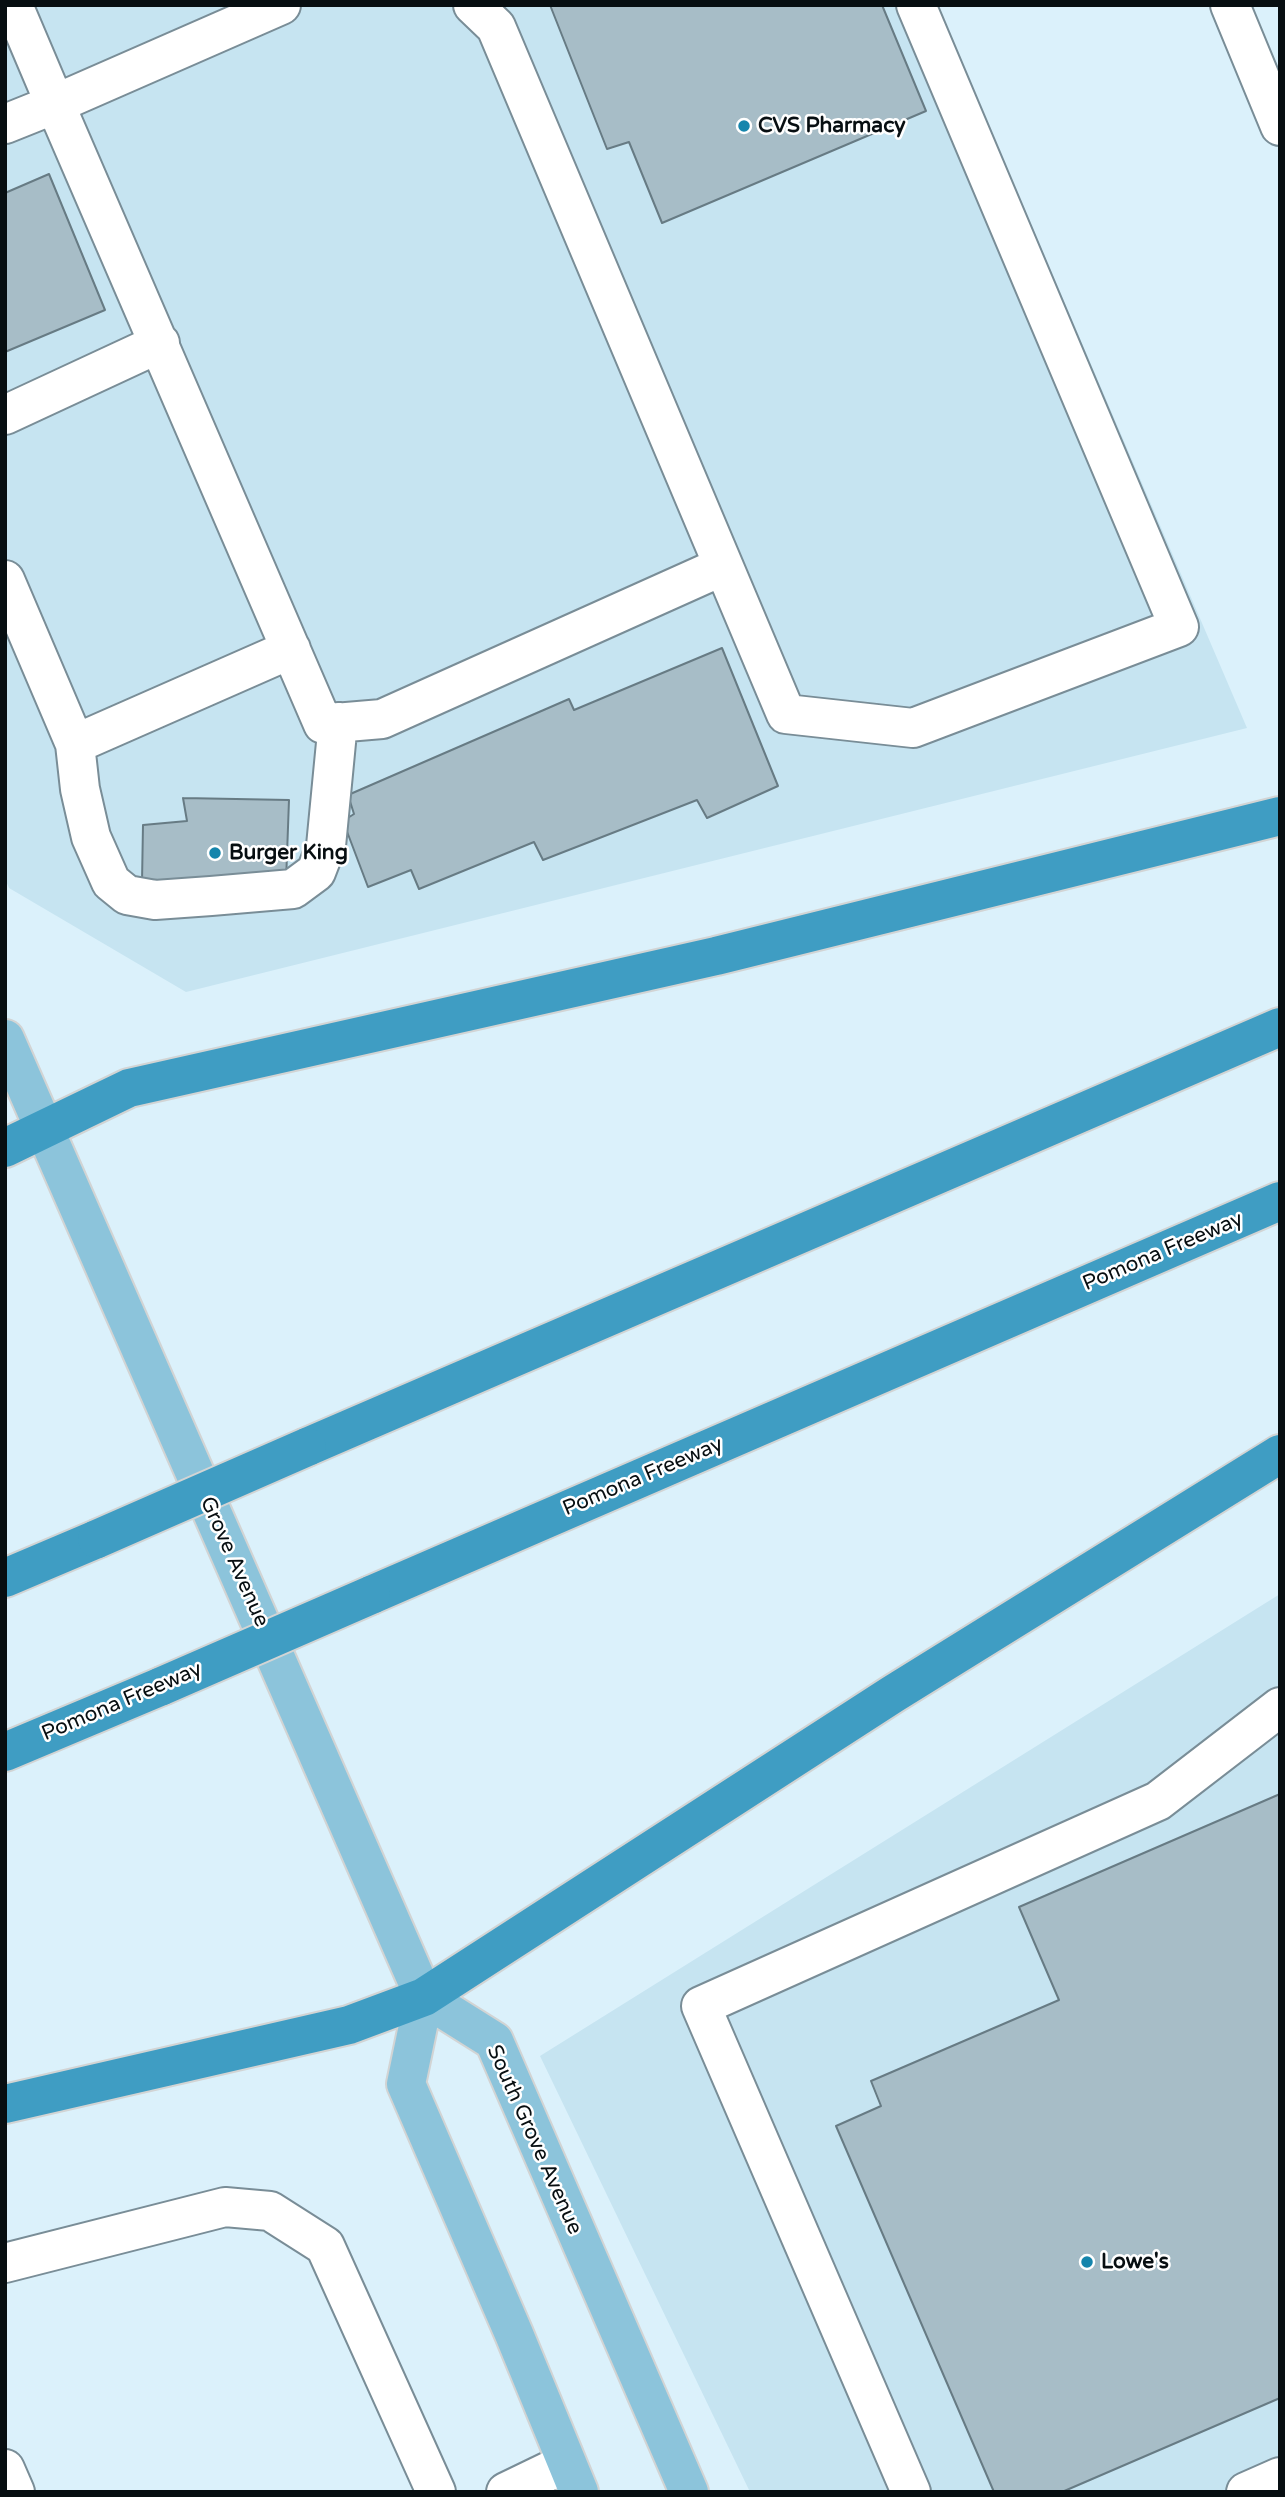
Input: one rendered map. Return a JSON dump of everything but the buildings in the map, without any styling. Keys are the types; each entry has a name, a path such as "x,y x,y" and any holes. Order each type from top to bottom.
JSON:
{"highway":[{"path":"5,1147 129,1088 730,953 1280,816"},
{"path":"5,1578 1280,1027"},
{"name":"Pomona Freeway","path":"5,1752 1280,1201"},
{"path":"5,2104 349,2025 425,1997 893,1694 1280,1454"}],"main road":[{"path":"5,1040 44,1128"},
{"name":"Grove Avenue","path":"44,1128 425,1997"},
{"path":"425,1997 406,2084 514,2334 572,2477"},
{"name":"South Grove Avenue","path":"425,1997 494,2042 689,2492"}],"street":[{"path":"5,124 281,5"},
{"path":"473,5 496,27 786,714 913,728 1179,627 916,5"},
{"path":"1230,5 1280,126"},
{"path":"11,12 55,104 160,343 323,724 382,719 723,566"},
{"path":"5,415 160,343"},
{"path":"5,580 75,744 80,789 91,837 111,882 127,895 155,900 293,889 316,872 326,846 338,722"},
{"path":"75,744 291,649"},
{"path":"911,2492 701,2006 1158,1801 1280,1707"},
{"path":"5,2263 225,2207 270,2211 324,2246 436,2492"},
{"path":"5,2469 15,2492"},
{"path":"506,2492 572,2477"},
{"path":"1246,2492 1280,2477"}],"shaded area":[{"path":"5,5 937,5 1247,728 186,992 9,888 5,879"},
{"path":"1280,1594 1280,2492 750,2492 540,2056"}],"place":[{"name":"CVS Pharmacy","path":"744,126"},
{"name":"Burger King","path":"215,853"},
{"name":"Lowe's","path":"1087,2262"}]}
